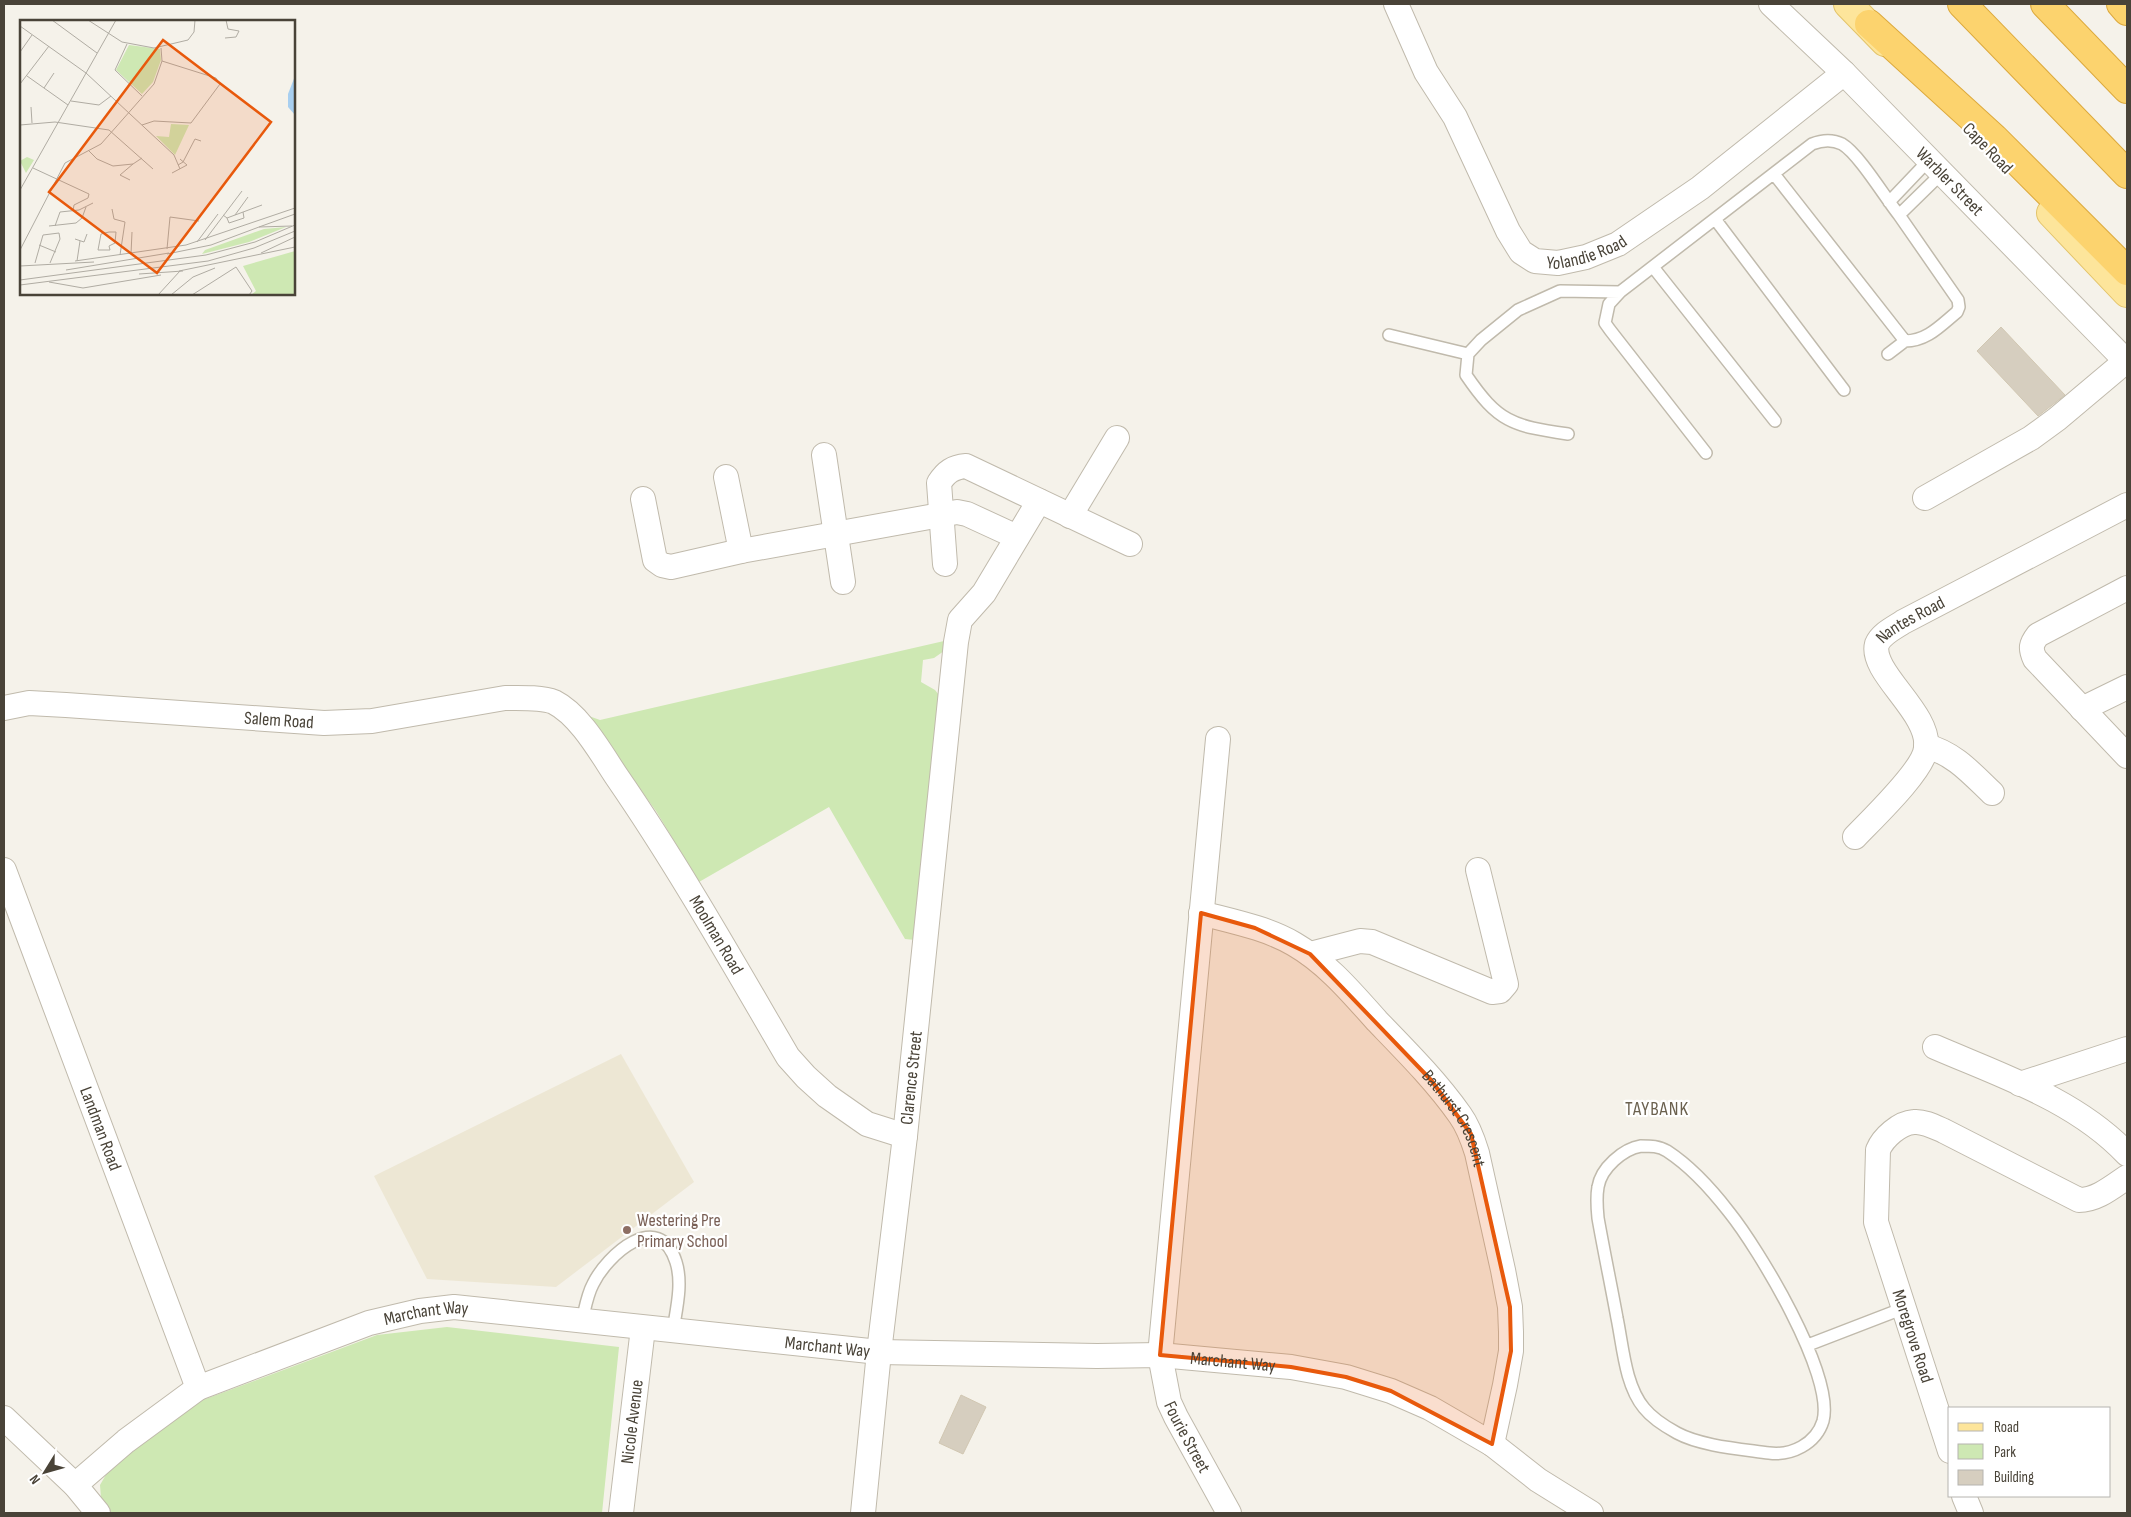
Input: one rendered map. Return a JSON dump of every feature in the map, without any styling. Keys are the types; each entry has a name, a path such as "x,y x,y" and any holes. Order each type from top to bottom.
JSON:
{"highway":[{"path":"1962,4 2127,174"},
{"path":"2045,4 2127,89"},
{"path":"2121,4 2127,11"},
{"path":"1869,24 1994,138 2127,271"}],"main road":[{"name":"Cape Road","path":"1848,4 2127,293"}],"street":[{"name":"Yolandie Road","path":"1396,4 1426,72 1455,117 1508,231 1521,252 1535,261 1558,263 1586,257 1618,244 1700,188 1844,73"},
{"name":"Warbler Street","path":"1771,4 1844,73 2127,362"},
{"path":"1925,498 2032,438 2127,362"},
{"path":"1070,516 1117,438"},
{"path":"824,455 843,582"},
{"path":"945,564 939,483 945,473 956,467 966,466 1130,544"},
{"path":"726,477 740,551"},
{"path":"643,499 655,560 662,565 670,567 740,551 942,514 967,514 1017,537"},
{"name":"Clarence Street","path":"863,1513 879,1352 905,1136 956,642 960,620 984,593 1039,501"},
{"name":"Nantes Road","path":"1926,746 1925,730 1878,659 1876,652 1880,639 1903,622 2127,505"},
{"path":"2127,588 2038,635 2032,643 2035,659 2127,756"},
{"path":"2082,709 2127,687"},
{"name":"Salem Road","path":"4,708 29,703 324,723 372,721 505,698 526,698 553,702"},
{"name":"Moolman Road","path":"553,702 575,719 590,736 653,828 788,1057 827,1096 867,1124 905,1136"},
{"path":"1160,1355 1218,739"},
{"path":"1855,837 1910,777 1923,759 1926,746 1941,749 1956,759 1992,792"},
{"name":"Landman Road","path":"4,870 198,1388"},
{"path":"1310,954 1360,941 1372,942 1492,992 1500,991 1506,984 1478,870"},
{"name":"Bathurst Crescent","path":"1201,913 1255,928 1292,943 1326,967 1399,1044 1461,1116 1471,1134 1477,1153 1510,1307 1511,1351 1492,1444"},
{"path":"1935,1047 2057,1101 2094,1124 2127,1154"},
{"path":"2020,1084 2127,1049"},
{"name":"Moregrove Road","path":"1948,1445 1876,1222 1878,1150 1882,1140 1904,1124 1914,1121 1944,1130 2079,1200 2099,1196 2127,1177"},
{"name":"Marchant Way","path":"75,1485 126,1441 198,1388 369,1323 420,1311 454,1307 879,1352 1097,1356 1160,1355 1291,1367 1346,1377 1391,1391 1430,1408 1492,1444 1538,1480 1591,1513"},
{"name":"Nicole Avenue","path":"621,1513 643,1328"},
{"name":"Fourie Street","path":"1160,1355 1172,1409 1229,1513"},
{"path":"4,1418 75,1485 98,1513"},
{"path":"1964,1497 1971,1513"}],"lane":[{"path":"1706,453 1605,323 1609,304 1620,292 1812,144 1822,140 1832,140 1844,145 1850,152 1899,215 1958,300 1959,307 1957,312 1927,336 1914,341 1905,341 1888,354"},
{"path":"1888,202 1936,167"},
{"path":"1899,215 1936,167"},
{"path":"1774,174 1905,341"},
{"path":"1715,219 1844,390"},
{"path":"1654,267 1775,421"},
{"path":"1568,434 1532,429 1505,419 1483,400 1466,375 1468,354 1481,340 1518,310 1560,291 1620,292"},
{"path":"1388,335 1468,354"},
{"path":"1655,1146 1665,1150 1677,1159 1704,1185 1729,1212 1751,1244 1808,1345 1816,1364 1822,1391 1823,1421 1817,1433 1804,1446 1792,1451 1776,1454 1706,1442 1678,1434 1657,1420 1644,1408 1630,1379 1598,1218 1596,1199 1598,1185 1602,1177 1619,1156 1632,1148 1655,1146"},
{"path":"582,1321 593,1283 613,1257 634,1240 650,1237 666,1245 677,1264 678,1290 673,1331"},
{"path":"1808,1345 1904,1308"}],"highlighted area":[{"path":"1201,913 1255,928 1310,954 1431,1080 1471,1134 1503,1270 1510,1307 1511,1351 1492,1444 1391,1391 1346,1377 1291,1367 1160,1355"}],"shaded area":[{"path":"621,1054 694,1182 556,1287 427,1279 374,1176"}],"green space":[{"path":"944,641 944,651 934,658 923,660 921,682 935,690 939,695 915,940 905,939 829,807 699,882 656,811 586,715 600,720"},
{"path":"447,1327 619,1347 602,1513 111,1513 101,1498 100,1485 111,1466 192,1404 377,1335"}],"building":[{"path":"2001,327 2065,395 2038,416 1977,351"},
{"path":"961,1395 986,1407 963,1454 939,1443"}],"place":[{"name":"Westering Pre Primary School","path":"627,1230"}],"district":[{"name":"TAYBANK","path":"1657,1108"}]}
